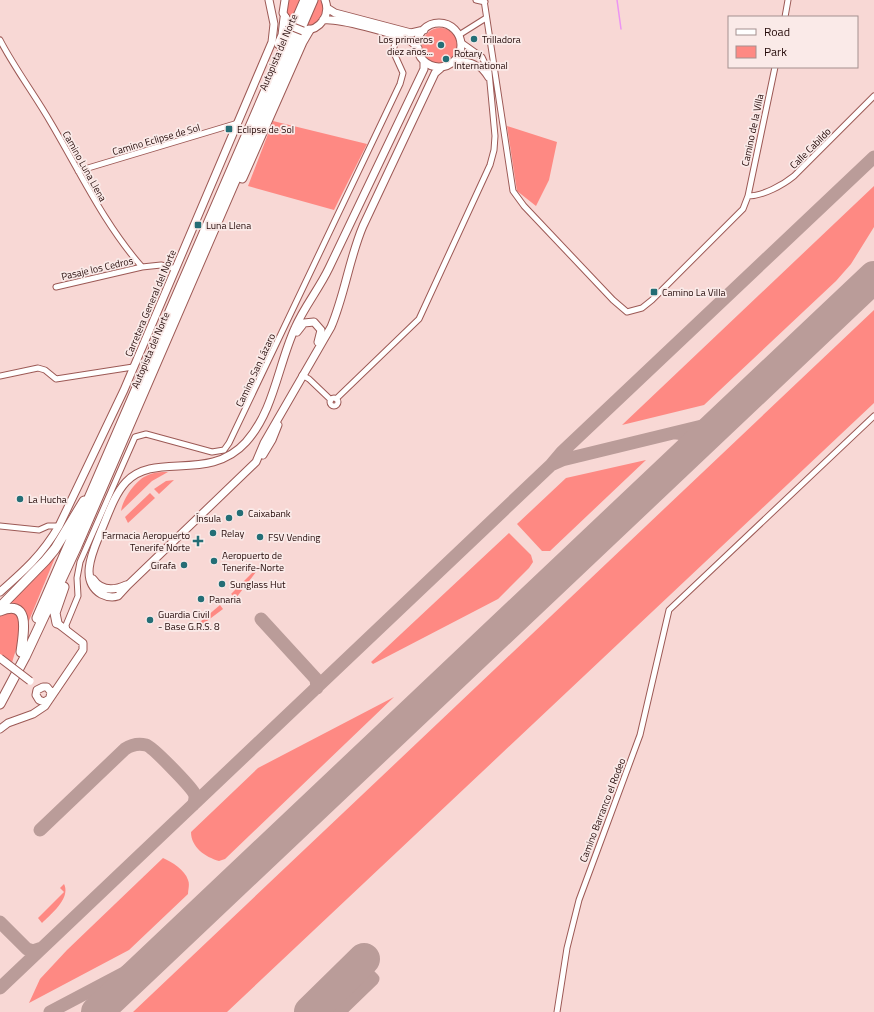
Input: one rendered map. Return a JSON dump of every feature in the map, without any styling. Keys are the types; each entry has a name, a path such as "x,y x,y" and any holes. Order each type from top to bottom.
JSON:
{"highway":[{"name":"Autopista del Norte","path":"0,692 21,652 87,505 194,254 305,0"},
{"name":"Autopista del Norte","path":"0,704 31,645 77,546 312,0"},
{"path":"194,254 197,240 217,189 283,35 287,21"},
{"path":"216,224 227,212 306,30"},
{"path":"0,607 55,549 96,482"},
{"path":"57,623 55,617 56,609 77,546"},
{"path":"0,604 9,597"},
{"path":"0,611 7,608 14,609 24,618 25,626 21,652"}],"main road":[{"name":"Carretera General del Norte","path":"0,592 34,562 48,544 59,526 133,367 239,123 272,42 274,24 269,0"},
{"path":"277,0 283,9 287,21 293,27 306,30 316,28 323,20 327,8 325,0"},
{"path":"283,9 285,0"},
{"path":"323,20 338,20 409,40 418,48 424,61 424,69 328,270 298,323 264,412 246,442 232,454 213,462 194,466 156,468 138,472 132,476 124,485 113,504 92,556 90,573 96,583 105,589 116,589 130,583 256,462 264,443 302,375 324,340 336,313 353,250 435,73 442,67 455,61 461,48 460,38 450,27 439,24 411,33 335,13 327,8"},
{"path":"418,48 419,38 424,30"},
{"path":"424,61 432,66 442,67"},
{"path":"292,339 304,323 311,322 317,325 320,328 321,335 312,358"},
{"path":"243,476 254,468 263,456 272,440 282,413"},
{"path":"0,729 8,723 42,709 84,648 83,643 57,623"},
{"path":"0,658 38,689"},
{"path":"29,715 38,699 36,693 38,689 43,686 48,688 51,693 50,698"},
{"path":"38,699 44,702 50,698"}],"street":[{"path":"302,375 333,399 411,329 420,319 428,303 490,165 494,150 495,125 489,72 482,57 460,38 486,18 484,1 476,0"},
{"path":"785,16 788,0"},
{"name":"Camino de la Villa","path":"486,18 513,191 516,198 624,310 628,312 642,308 652,300 743,209 748,196 775,68"},
{"name":"Camino San Lázaro","path":"67,631 66,625 68,617 78,596 77,578 80,562 135,437 140,434 146,434 212,452 221,451 229,443 400,84 403,73 393,50 396,36"},
{"name":"Camino Luna Llena","path":"0,40 17,71 51,123 102,214 142,267"},
{"path":"455,61 466,60 478,66 489,79"},
{"name":"Calle Cabildo","path":"748,196 762,194 786,182 794,176 874,96"},
{"name":"Camino Eclipse de Sol","path":"78,171 239,123"},
{"path":"142,267 161,265 176,269"},
{"name":"Pasaje los Cedros","path":"56,287 142,267"},
{"path":"0,376 42,368 56,379 133,367"},
{"name":"Camino Barranco el Rodeo","path":"557,1012 566,948 579,900 640,735 667,614 672,605 874,416"},
{"path":"0,526 39,530 48,526 59,526"},
{"path":"57,623 63,622 68,617"}],"green space":[{"path":"289,0 301,0 292,21 287,13"},
{"path":"316,0 321,0 323,10 322,14 318,21 305,27"},
{"path":"444,28 453,33 457,39 457,53 453,59 444,64 436,64 427,59 423,53 422,42 427,33 433,29"},
{"path":"273,121 367,144 334,210 248,186"},
{"path":"507,126 557,142 549,180 536,206 517,191"},
{"path":"874,186 874,227 851,264 836,281 704,405 622,425"},
{"path":"874,310 874,403 227,1012 133,1012"},
{"path":"646,460 550,551 542,551 517,524 566,478"},
{"path":"168,472 152,481 121,511 124,501 130,491 142,478 154,473"},
{"path":"174,480 159,494 154,489 166,481"},
{"path":"150,493 155,498 128,523 125,517"},
{"path":"509,533 531,555 533,562 529,568 498,599 373,664 371,662"},
{"path":"59,548 28,623 25,614 5,606"},
{"path":"254,571 256,572 236,598 231,594"},
{"path":"220,605 223,609 203,624 200,622"},
{"path":"15,613 20,624 20,637 12,663 0,654 0,615"},
{"path":"394,697 225,859 219,861 209,857 196,847 193,842 191,832 258,768"},
{"path":"163,858 174,864 184,873 189,882 188,894 129,950 29,1003 40,979 67,950"},
{"path":"64,884 65,895 55,910 42,923 38,918 64,892 60,888"}],"waterway":[{"path":"617,0 621,29"}],"taxiway":[{"path":"0,988 874,157"},
{"path":"553,464 562,460 706,425 730,411 743,401"},
{"path":"674,433 679,433 688,440 689,444 685,456"},
{"path":"261,619 316,679 317,688"},
{"path":"40,830 125,749 130,746 140,744 146,745 156,752 186,783 195,796 193,805"},
{"path":"0,922 27,949 33,951 42,948"},
{"path":"50,1012 124,973 167,945"},
{"path":"321,1012 368,966"},
{"path":"339,1012 373,979 364,970"}],"runway":[{"path":"97,1012 874,277"},
{"path":"310,1012 364,959"}],"place":[{"name":"Trilladora","path":"474,39"},
{"name":"Los primeros diez años...","path":"441,45"},
{"name":"Rotary International","path":"446,59"},
{"name":"Eclipse de Sol","path":"229,129"},
{"name":"Luna Llena","path":"198,225"},
{"name":"Camino La Villa","path":"654,292"},
{"name":"La Hucha","path":"20,499"},
{"name":"Caixabank","path":"240,513"},
{"name":"Ínsula","path":"229,518"},
{"name":"Relay","path":"213,533"},
{"name":"FSV Vending","path":"260,537"},
{"name":"Farmacia Aeropuerto Tenerife Norte","path":"198,541"},
{"name":"Aeropuerto de Tenerife-Norte","path":"214,561"},
{"name":"Girafa","path":"184,565"},
{"name":"Sunglass Hut","path":"222,584"},
{"name":"Panaria","path":"201,599"},
{"name":"Guardia Civil - Base G.R.S. 8","path":"150,620"}]}
